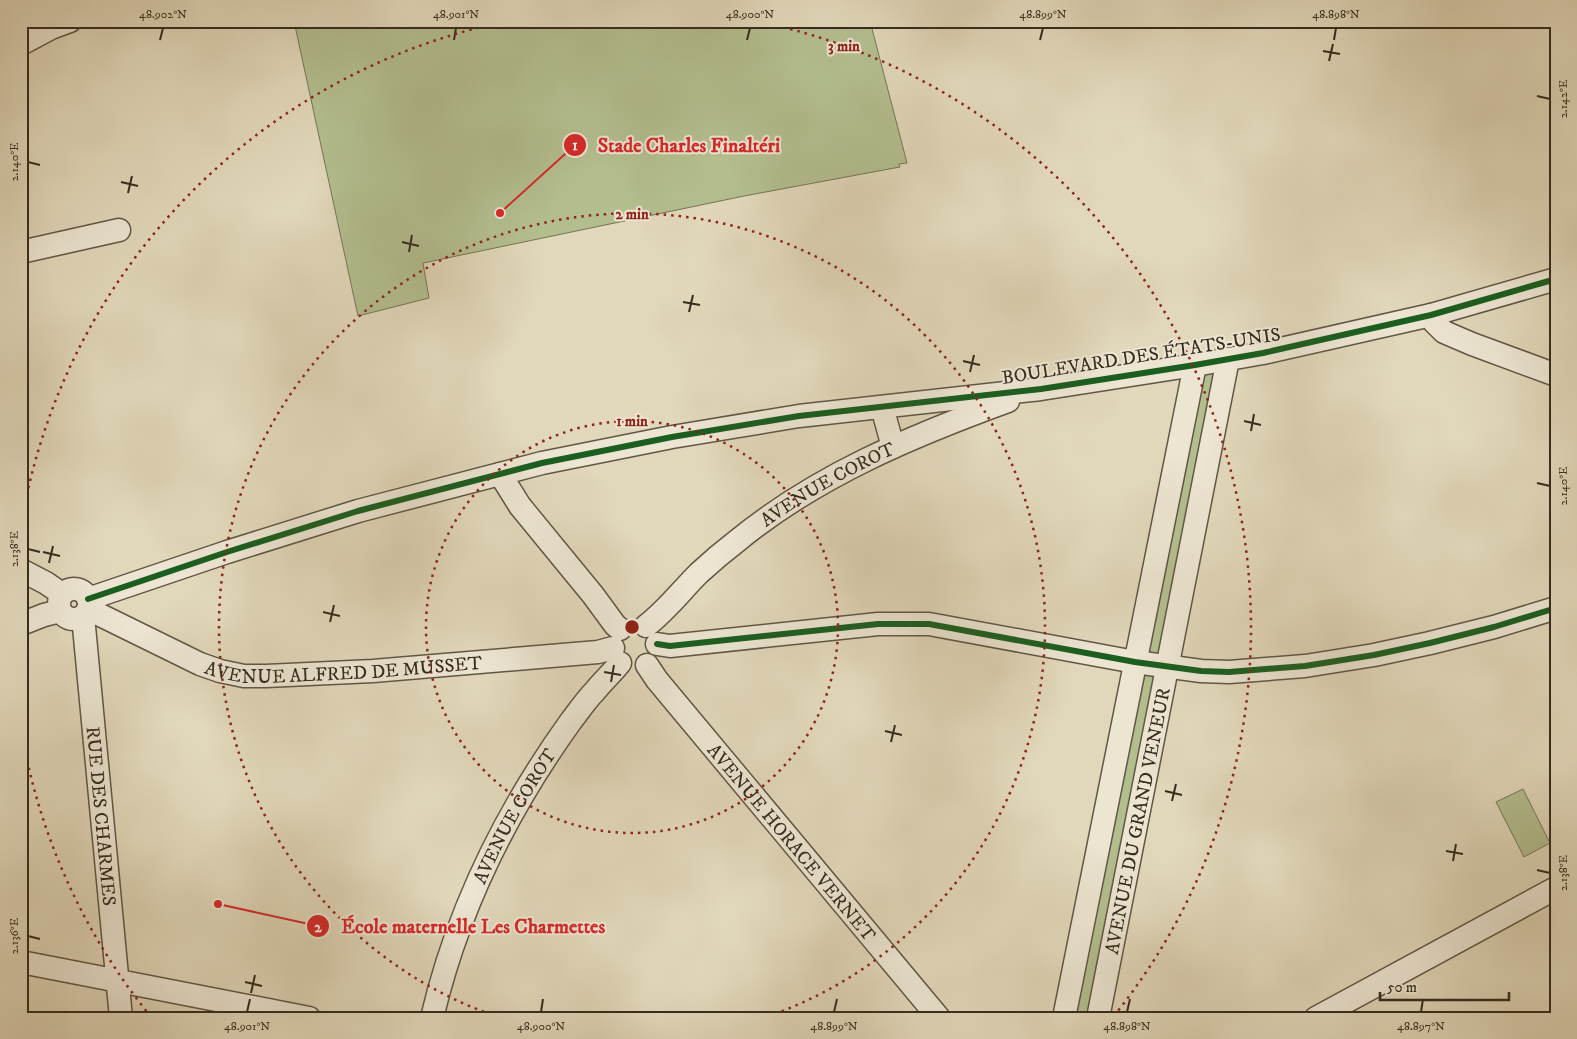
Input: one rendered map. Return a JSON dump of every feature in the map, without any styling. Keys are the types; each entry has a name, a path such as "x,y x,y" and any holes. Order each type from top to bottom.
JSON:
{"street":[{"path":"21,44 51,28 70,21"},
{"path":"21,252 119,230"},
{"name":"BOULEVARD DES ÉTATS-UNIS","path":"86,608 227,552 358,511 542,463 672,437 799,416 1041,389 1263,353 1432,315 1556,279"},
{"path":"1432,315 1434,322 1439,328 1452,336 1556,375"},
{"name":"AVENUE DU GRAND VENEUR","path":"1098,1018 1228,359"},
{"name":"AVENUE DU GRAND VENEUR","path":"1064,1018 1195,365"},
{"name":"AVENUE COROT","path":"652,635 658,617 700,572 737,540 774,513 842,472 893,447 964,417 1041,389"},
{"path":"882,407 893,447"},
{"path":"500,474 520,506 615,624 618,647 626,667 641,668 656,656 652,635"},
{"path":"21,570 46,583 61,602 68,618 72,619 86,608"},
{"path":"21,624 44,615 61,602"},
{"name":"AVENUE ALFRED DE MUSSET","path":"86,608 200,664 244,676 373,671 598,652 618,647"},
{"name":"RUE DES CHARMES","path":"86,608 121,1018"},
{"path":"618,647 632,624 639,624 670,646 878,624 929,624 1167,667 1229,672 1304,666 1374,655 1494,627 1556,608"},
{"name":"AVENUE COROT","path":"432,1018 451,950 471,898 491,854 543,762 594,692 611,674 618,647"},
{"name":"AVENUE HORACE VERNET","path":"647,665 657,680 939,1018"},
{"path":"1316,1018 1556,888"},
{"path":"21,962 308,1018"}],"green space":[{"path":"294,21 870,21 907,163 899,164 900,167 744,196 423,263 429,298 358,316"},
{"path":"1215,372 1160,655 1148,654 1202,373"},
{"path":"1145,674 1154,676 1094,1018 1071,1018 1141,676"},
{"path":"1523,789 1550,843 1524,857 1496,802"}],"cycle path":[{"path":"88,599 227,552 358,511 542,463 672,437 799,416 1041,389 1263,353 1431,315 1556,279"},
{"path":"657,644 670,646 878,624 929,624 1135,662 1201,671 1229,672 1305,666 1374,655 1494,627 1556,608"}],"place":[{"name":"Stade Charles Finaltéri","path":"500,213"},
{"name":"École maternelle Les Charmettes","path":"218,904"}]}
